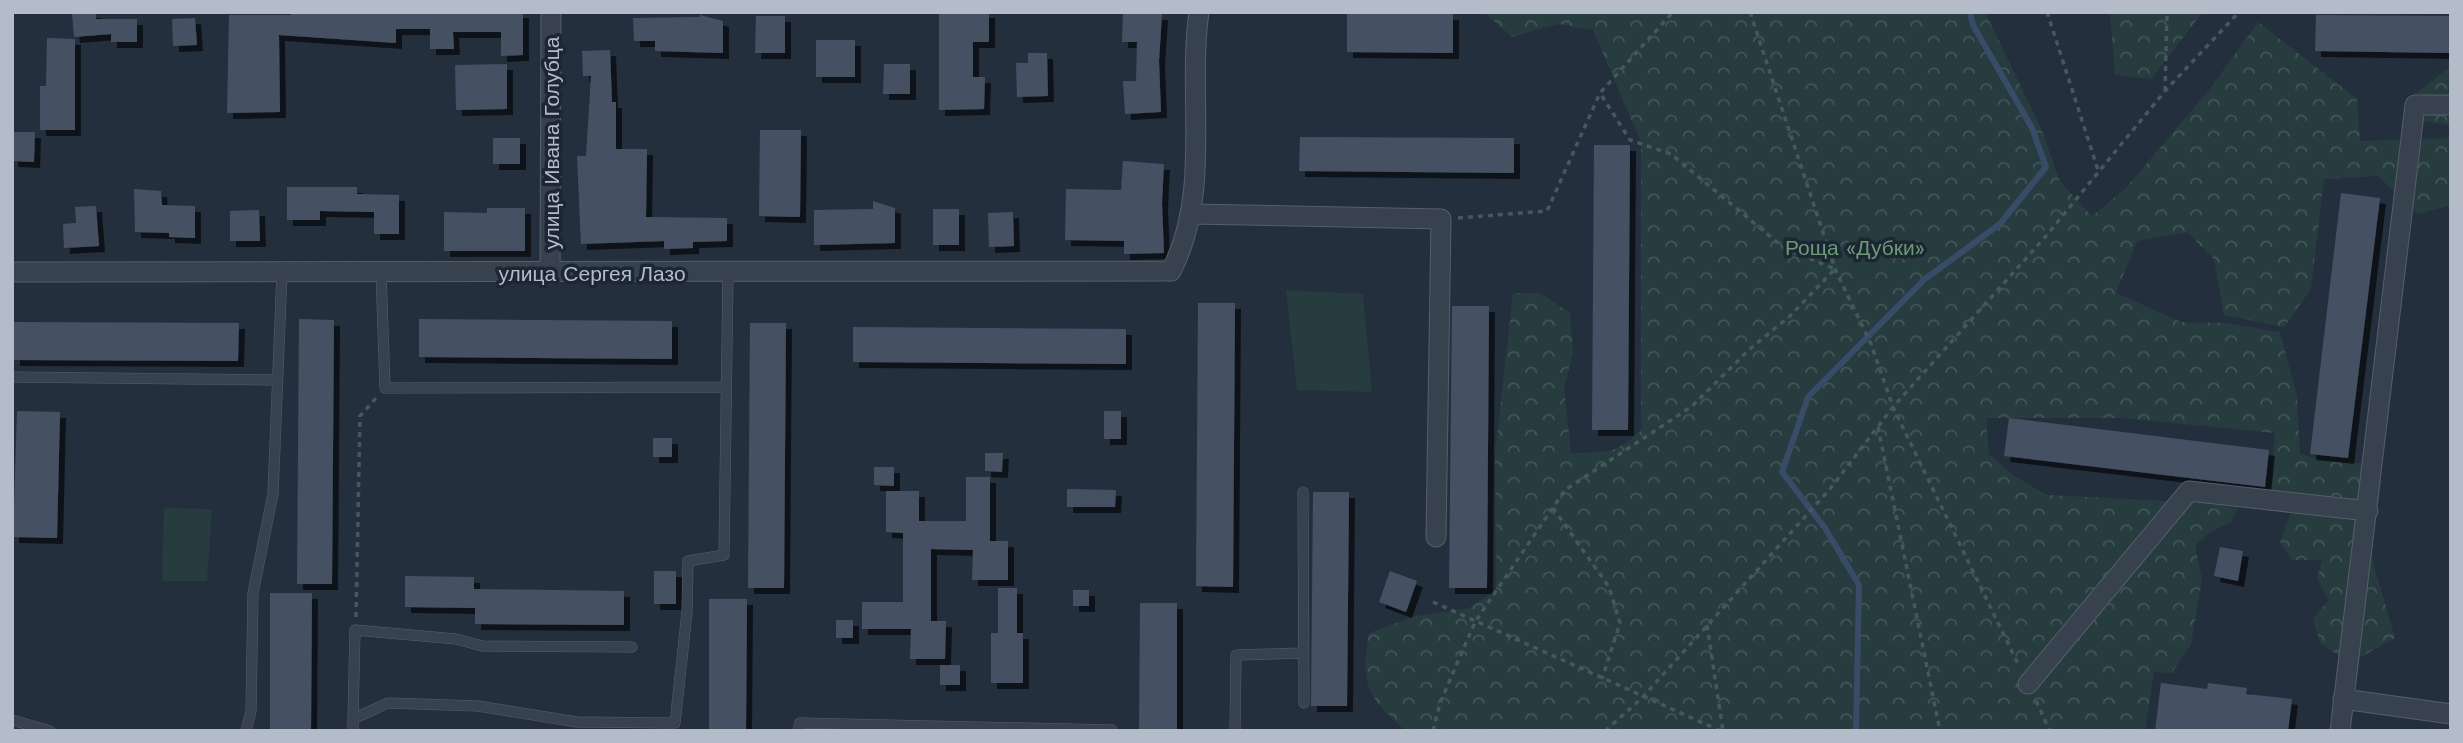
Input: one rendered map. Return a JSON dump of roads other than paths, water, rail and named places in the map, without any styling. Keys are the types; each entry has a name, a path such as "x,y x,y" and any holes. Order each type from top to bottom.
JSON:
{"street":[{"name":"улица Ивана Голубца","path":"551,12 551,274"},
{"path":"1199,12 1192,214 1441,219 1436,537"},
{"path":"2340,731 2415,104 2451,105"},
{"name":"улица Сергея Лазо","path":"12,272 551,274 1171,271 1184,247 1192,214"},
{"path":"2028,684 2189,491 2368,511"},
{"path":"2343,699 2451,714"}],"lane":[{"path":"246,731 251,711 253,593 273,494 282,272"},
{"path":"381,272 385,388 726,387"},
{"path":"353,719 388,703 478,706 577,722 675,723 687,612 688,561 724,555 728,273"},
{"path":"12,377 277,380"},
{"path":"1303,492 1304,703"},
{"path":"353,731 355,630 456,639 482,646 632,647"},
{"path":"1235,731 1236,654 1303,653"},
{"path":"12,720 50,731"},
{"path":"798,731 800,723 970,729 1112,730"}],"waterway":[{"path":"1856,731 1859,585 1825,528 1782,472 1808,397 1925,279 2000,224 2046,167 2032,128 1973,25 1970,12"}],"park label":[{"name":"Роща «Дубки»","path":"1855,247"}]}
